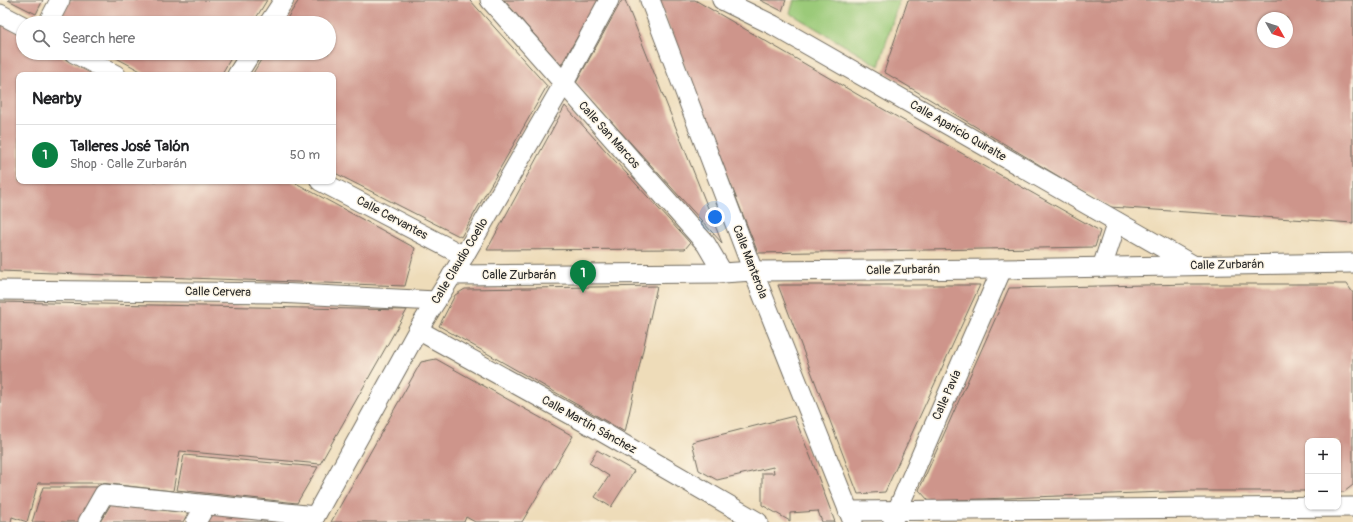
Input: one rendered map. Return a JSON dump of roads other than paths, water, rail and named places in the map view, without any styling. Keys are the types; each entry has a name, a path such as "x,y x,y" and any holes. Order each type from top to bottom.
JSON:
{"street":[{"path":"52,16 60,0"},
{"path":"274,16 284,0"},
{"name":"Calle San Marcos","path":"490,0 706,244 723,273"},
{"name":"Calle Claudio Coello","path":"313,519 418,330 464,256 610,0"},
{"name":"Calle Manterola","path":"650,0 753,271 851,516"},
{"name":"Calle Aparicio Quiralte","path":"722,0 773,25 1193,265"},
{"path":"0,14 16,22"},
{"path":"87,60 110,72"},
{"path":"239,72 247,60"},
{"name":"Calle Cervantes","path":"326,184 464,256"},
{"path":"1102,267 1117,222"},
{"name":"Calle Zurbarán","path":"452,275 1002,269 1353,262"},
{"name":"Calle Pavía","path":"894,516 1002,269"},
{"name":"Calle Cervera","path":"0,290 277,293 436,301"},
{"name":"Calle Martín Sánchez","path":"418,330 598,429 758,522"},
{"path":"88,522 104,494 313,519"},
{"path":"196,522 206,505"},
{"path":"851,516 1353,507"}],"place":[{"name":"Talleres José Talón","path":"583,293"}]}
